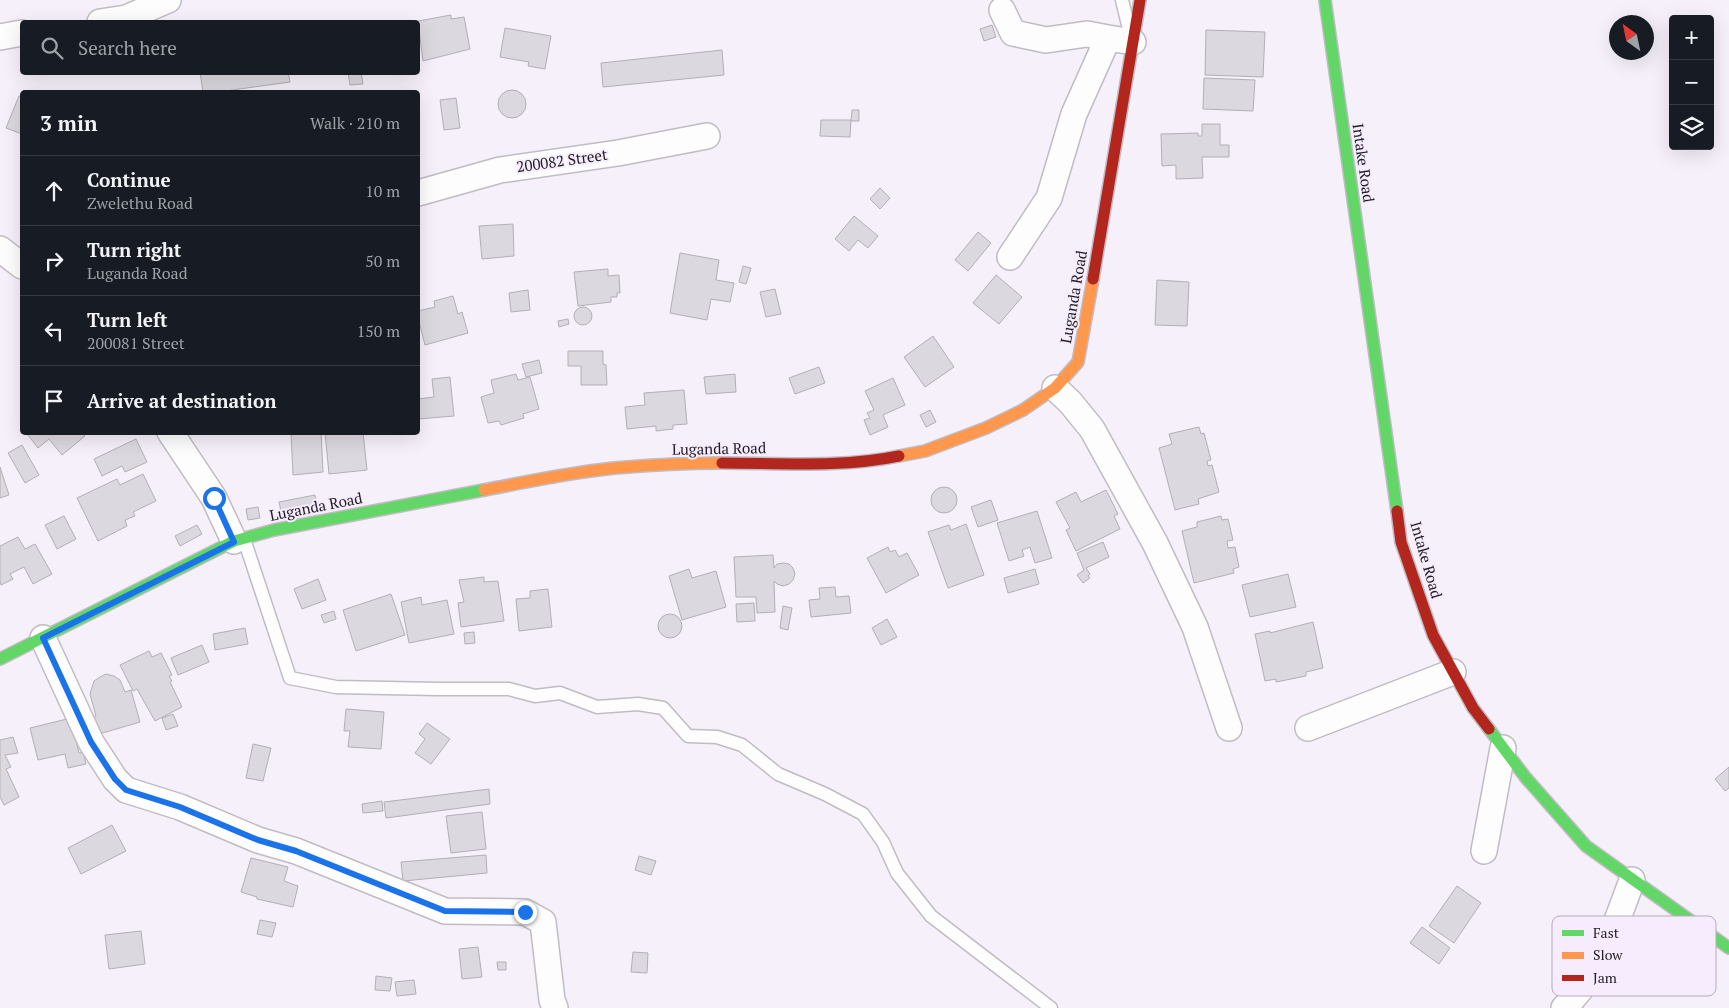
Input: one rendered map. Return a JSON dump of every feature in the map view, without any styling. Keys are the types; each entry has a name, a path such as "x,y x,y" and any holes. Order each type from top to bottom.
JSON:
{"street":[{"path":"113,20 126,18 168,0"},
{"name":"Luganda Road","path":"0,659 239,540 274,530 538,480 614,468 690,463 826,464 875,461 925,451 986,428 1023,410 1055,388 1078,362 1140,0"},
{"name":"Intake Road","path":"1325,0 1402,542 1433,635 1473,708 1526,778 1586,846 1683,916"},
{"path":"1002,10 1013,33 1046,40 1087,34 1133,42"},
{"path":"0,37 20,33"},
{"path":"1010,257 1049,198 1074,114 1108,38"},
{"name":"200082 Street","path":"420,192 500,170 618,153 707,136"},
{"path":"0,249 20,264"},
{"path":"1055,388 1070,402 1092,429 1155,543 1195,627 1229,728"},
{"path":"172,435 214,498 239,540"},
{"path":"43,638 91,742 115,779 126,790 180,807 258,840 296,851 445,911 525,912 543,922 552,1000 555,1008"},
{"path":"1308,728 1453,672"},
{"path":"1484,851 1503,748"},
{"path":"1619,916 1632,880"},
{"name":"Intake Road","path":"1716,939 1729,948"},
{"path":"1564,1008 1574,996"}],"lane":[{"path":"1122,0 1133,42"},
{"path":"239,540 290,678 336,686 509,689 535,696 560,693 597,707 638,704 662,708 688,736 717,737 742,745 778,774 825,794 863,814 883,842 897,873 931,916 1051,1008"}],"building":[{"path":"451,15 451,19 464,17 470,49 423,61 420,21"},
{"path":"992,25 996,37 984,41 980,29"},
{"path":"505,28 551,36 545,69 528,66 529,62 500,57"},
{"path":"1206,30 1265,32 1263,77 1205,75"},
{"path":"722,50 724,75 603,87 601,63"},
{"path":"200,75 289,75 290,82 232,90 203,90"},
{"path":"348,75 362,75 363,84 350,85"},
{"path":"1204,78 1255,80 1253,111 1203,109"},
{"path":"512,90 522,94 526,104 522,114 512,118 502,114 498,104 502,94"},
{"path":"19,96 20,96 20,133 6,128"},
{"path":"456,98 460,128 444,130 440,100"},
{"path":"852,110 859,110 859,121 851,121"},
{"path":"821,120 851,120 850,137 820,136"},
{"path":"1202,124 1220,124 1220,145 1229,145 1229,157 1202,157 1203,178 1176,179 1176,165 1162,166 1161,134 1198,133 1198,136 1202,136"},
{"path":"880,188 890,198 880,209 870,199"},
{"path":"854,216 878,236 868,248 858,240 849,251 835,239"},
{"path":"513,224 514,256 482,259 479,226"},
{"path":"978,232 991,243 968,271 955,260"},
{"path":"680,253 719,260 716,280 734,283 730,302 711,299 707,320 670,313"},
{"path":"743,266 751,268 746,284 739,282"},
{"path":"608,269 608,276 619,275 620,293 617,293 617,297 611,297 611,302 578,306 574,272"},
{"path":"996,275 1022,297 999,324 973,303"},
{"path":"1157,280 1189,282 1187,326 1155,325"},
{"path":"775,289 781,314 766,317 760,292"},
{"path":"528,290 530,310 511,312 509,293"},
{"path":"453,296 458,314 462,312 468,333 425,345 420,326 420,311 435,307 434,301"},
{"path":"583,307 589,310 592,316 589,322 583,325 577,322 574,316 577,310"},
{"path":"568,319 569,324 559,327 558,321"},
{"path":"933,336 954,367 925,387 904,357"},
{"path":"568,351 603,351 603,364 606,365 607,385 581,385 581,366 568,366"},
{"path":"539,360 542,373 526,377 522,364"},
{"path":"819,367 825,383 795,394 789,378"},
{"path":"516,374 518,380 530,377 539,409 523,414 524,418 501,425 499,421 488,423 481,397 494,393 491,380"},
{"path":"735,374 736,392 706,394 704,377"},
{"path":"450,377 454,416 420,419 420,399 434,397 432,379"},
{"path":"893,378 905,405 883,415 888,427 870,435 864,420 870,418 867,413 874,410 865,391"},
{"path":"684,390 687,424 673,425 673,429 656,431 656,426 627,429 625,407 645,405 644,393"},
{"path":"930,410 936,422 926,427 920,415"},
{"path":"1199,427 1201,434 1204,433 1211,460 1207,461 1208,466 1212,465 1219,492 1198,499 1199,504 1175,510 1159,448 1172,444 1169,434"},
{"path":"28,435 85,436 62,455 49,439 38,448"},
{"path":"291,435 321,435 323,472 293,475"},
{"path":"325,435 363,435 367,470 329,474"},
{"path":"136,439 147,462 125,472 122,466 102,476 94,459"},
{"path":"22,445 39,475 25,483 8,453"},
{"path":"0,467 9,495 0,498"},
{"path":"143,474 156,501 133,512 135,516 125,520 127,526 98,541 77,498 117,479 120,485"},
{"path":"944,487 953,491 957,500 953,509 944,513 935,509 931,500 935,491"},
{"path":"1106,490 1118,514 1114,516 1120,529 1076,551 1066,530 1070,528 1056,502 1076,492 1081,502"},
{"path":"315,495 317,509 282,516 279,502"},
{"path":"991,500 998,520 978,527 971,507"},
{"path":"258,507 260,518 248,520 246,509"},
{"path":"1037,511 1052,558 1035,563 1030,547 1022,550 1024,556 1009,561 997,523"},
{"path":"64,516 76,539 57,549 45,525"},
{"path":"1221,516 1222,520 1228,519 1233,540 1227,541 1228,548 1235,547 1239,567 1233,569 1234,573 1194,583 1182,531 1197,527 1197,522"},
{"path":"966,524 984,575 948,588 928,532 949,525 951,530"},
{"path":"197,525 202,534 180,546 175,536"},
{"path":"18,537 25,549 35,544 52,574 33,584 24,567 10,574 13,579 1,585 0,546"},
{"path":"1103,542 1109,557 1086,568 1090,578 1083,583 1077,575 1084,570 1077,553"},
{"path":"888,547 890,552 895,550 899,557 907,553 919,575 886,593 867,558"},
{"path":"773,555 774,568 777,564 789,564 795,574 789,584 783,586 774,581 775,612 757,613 756,597 736,597 734,557"},
{"path":"689,569 692,578 716,571 726,607 682,620 669,576"},
{"path":"1035,569 1039,584 1008,593 1004,578"},
{"path":"1288,574 1296,607 1250,617 1242,585"},
{"path":"484,577 484,582 498,581 504,621 461,627 458,603 464,602 459,580"},
{"path":"318,579 326,600 302,609 294,589"},
{"path":"835,587 836,597 849,596 851,613 811,617 809,600 820,599 819,588"},
{"path":"548,589 552,627 519,631 516,599 530,598 530,591"},
{"path":"391,594 405,635 356,651 343,610"},
{"path":"421,597 422,605 447,600 454,634 409,643 401,602"},
{"path":"754,603 755,621 737,622 736,604"},
{"path":"783,606 792,608 788,630 780,628"},
{"path":"334,611 336,619 324,623 321,615"},
{"path":"670,614 679,617 682,626 679,635 670,638 661,635 658,626 661,617"},
{"path":"887,619 897,637 881,645 872,628"},
{"path":"1313,622 1323,668 1306,672 1306,676 1276,682 1276,679 1265,681 1255,634 1270,631 1270,633"},
{"path":"245,628 248,644 215,650 213,634"},
{"path":"474,632 475,643 465,644 464,633"},
{"path":"202,645 209,662 178,675 171,658"},
{"path":"149,651 152,657 161,653 172,675 169,676 172,681 170,682 182,707 155,721 137,689 133,691 120,665"},
{"path":"106,674 120,680 125,692 131,690 140,722 96,735 90,718 96,716 90,694 94,681"},
{"path":"346,709 384,712 381,749 348,747 350,731 344,731"},
{"path":"173,714 178,726 166,730 162,718"},
{"path":"71,718 79,753 83,752 86,764 68,768 65,754 38,760 30,728"},
{"path":"427,723 450,739 431,764 415,753 425,739 419,734"},
{"path":"13,737 18,753 5,755 11,767 6,769 19,797 4,805 0,797 0,740"},
{"path":"253,744 271,748 263,781 246,778"},
{"path":"1729,767 1729,788 1725,791 1715,779"},
{"path":"489,789 490,804 386,818 384,802"},
{"path":"382,801 383,811 363,813 362,804"},
{"path":"482,812 486,849 451,853 446,816"},
{"path":"112,825 126,851 81,874 68,848"},
{"path":"486,855 487,873 403,881 401,862"},
{"path":"639,856 656,861 651,875 635,870"},
{"path":"251,858 288,867 284,881 298,886 293,907 257,899 257,897 241,892"},
{"path":"1457,886 1481,903 1454,943 1429,926"},
{"path":"260,920 276,923 272,937 257,934"},
{"path":"1422,927 1450,948 1439,964 1410,943"},
{"path":"141,931 145,964 109,969 105,935"},
{"path":"478,947 482,977 462,979 459,949"},
{"path":"633,952 648,953 647,973 631,972"},
{"path":"497,962 506,962 506,970 498,970"},
{"path":"376,976 392,978 390,991 375,990"},
{"path":"414,980 416,994 397,996 395,982"}],"traffic: fast":[{"path":"1325,0 1397,511"},
{"path":"0,659 234,541 274,530 484,490"},
{"path":"1489,729 1526,778 1586,846 1684,916"},
{"path":"1716,939 1729,948"}],"traffic: slow":[{"path":"899,456 925,451 986,428 1023,410 1055,388 1078,362 1093,279"},
{"path":"484,490 615,468 722,463"}],"traffic: jam":[{"path":"1093,279 1140,0"},
{"path":"722,463 833,463 877,460 899,456"},
{"path":"1397,511 1401,542 1433,635 1473,708 1489,729"}],"route":[{"path":"214,498 234,542 43,638 91,742 115,779 126,790 135,794 180,807 258,840 296,851 445,911 525,912"}]}
